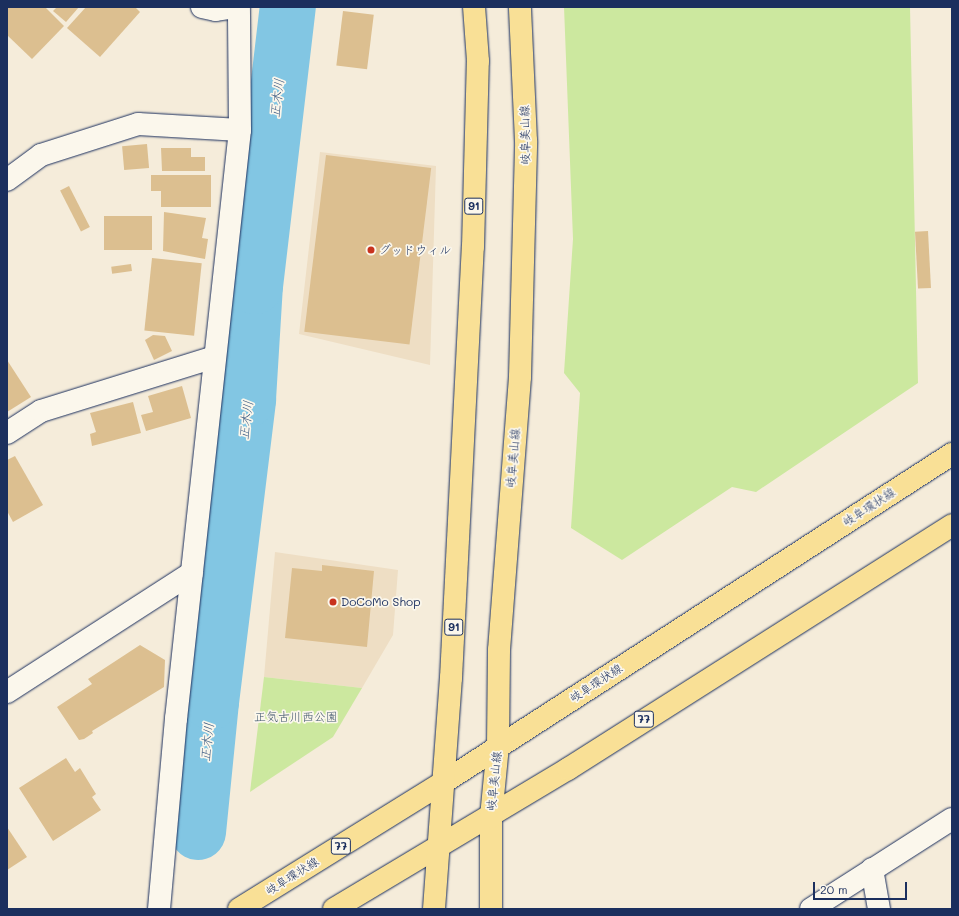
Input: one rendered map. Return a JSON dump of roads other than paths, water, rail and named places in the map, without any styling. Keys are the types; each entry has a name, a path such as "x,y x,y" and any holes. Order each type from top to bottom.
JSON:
{"main road":[{"name":"91","path":"434,909 437,848 444,782 473,247 478,61 474,7"},
{"name":"岐阜美山線","path":"491,909 491,817 498,746 501,607 520,377 526,141 520,7"},
{"name":"岐阜環状線","path":"239,909 444,782 952,454"},
{"name":"77","path":"334,909 491,817 952,525"}],"street":[{"path":"202,7 216,10 236,7"},
{"path":"159,909 214,357 240,130 239,7"},
{"path":"7,180 41,155 138,124 240,130"},
{"path":"7,433 41,412 214,357"},
{"path":"7,692 192,573"},
{"path":"811,909 952,819"},
{"path":"872,869 879,909"}],"waterway":[{"name":"正木川","path":"198,832 211,702 248,399 255,286 288,7"}],"place":[{"name":"グッドウィル","path":"371,250"},
{"name":"DoCoMo Shop","path":"333,602"}],"park label":[{"name":"正気古川西公園","path":"296,717"}]}
